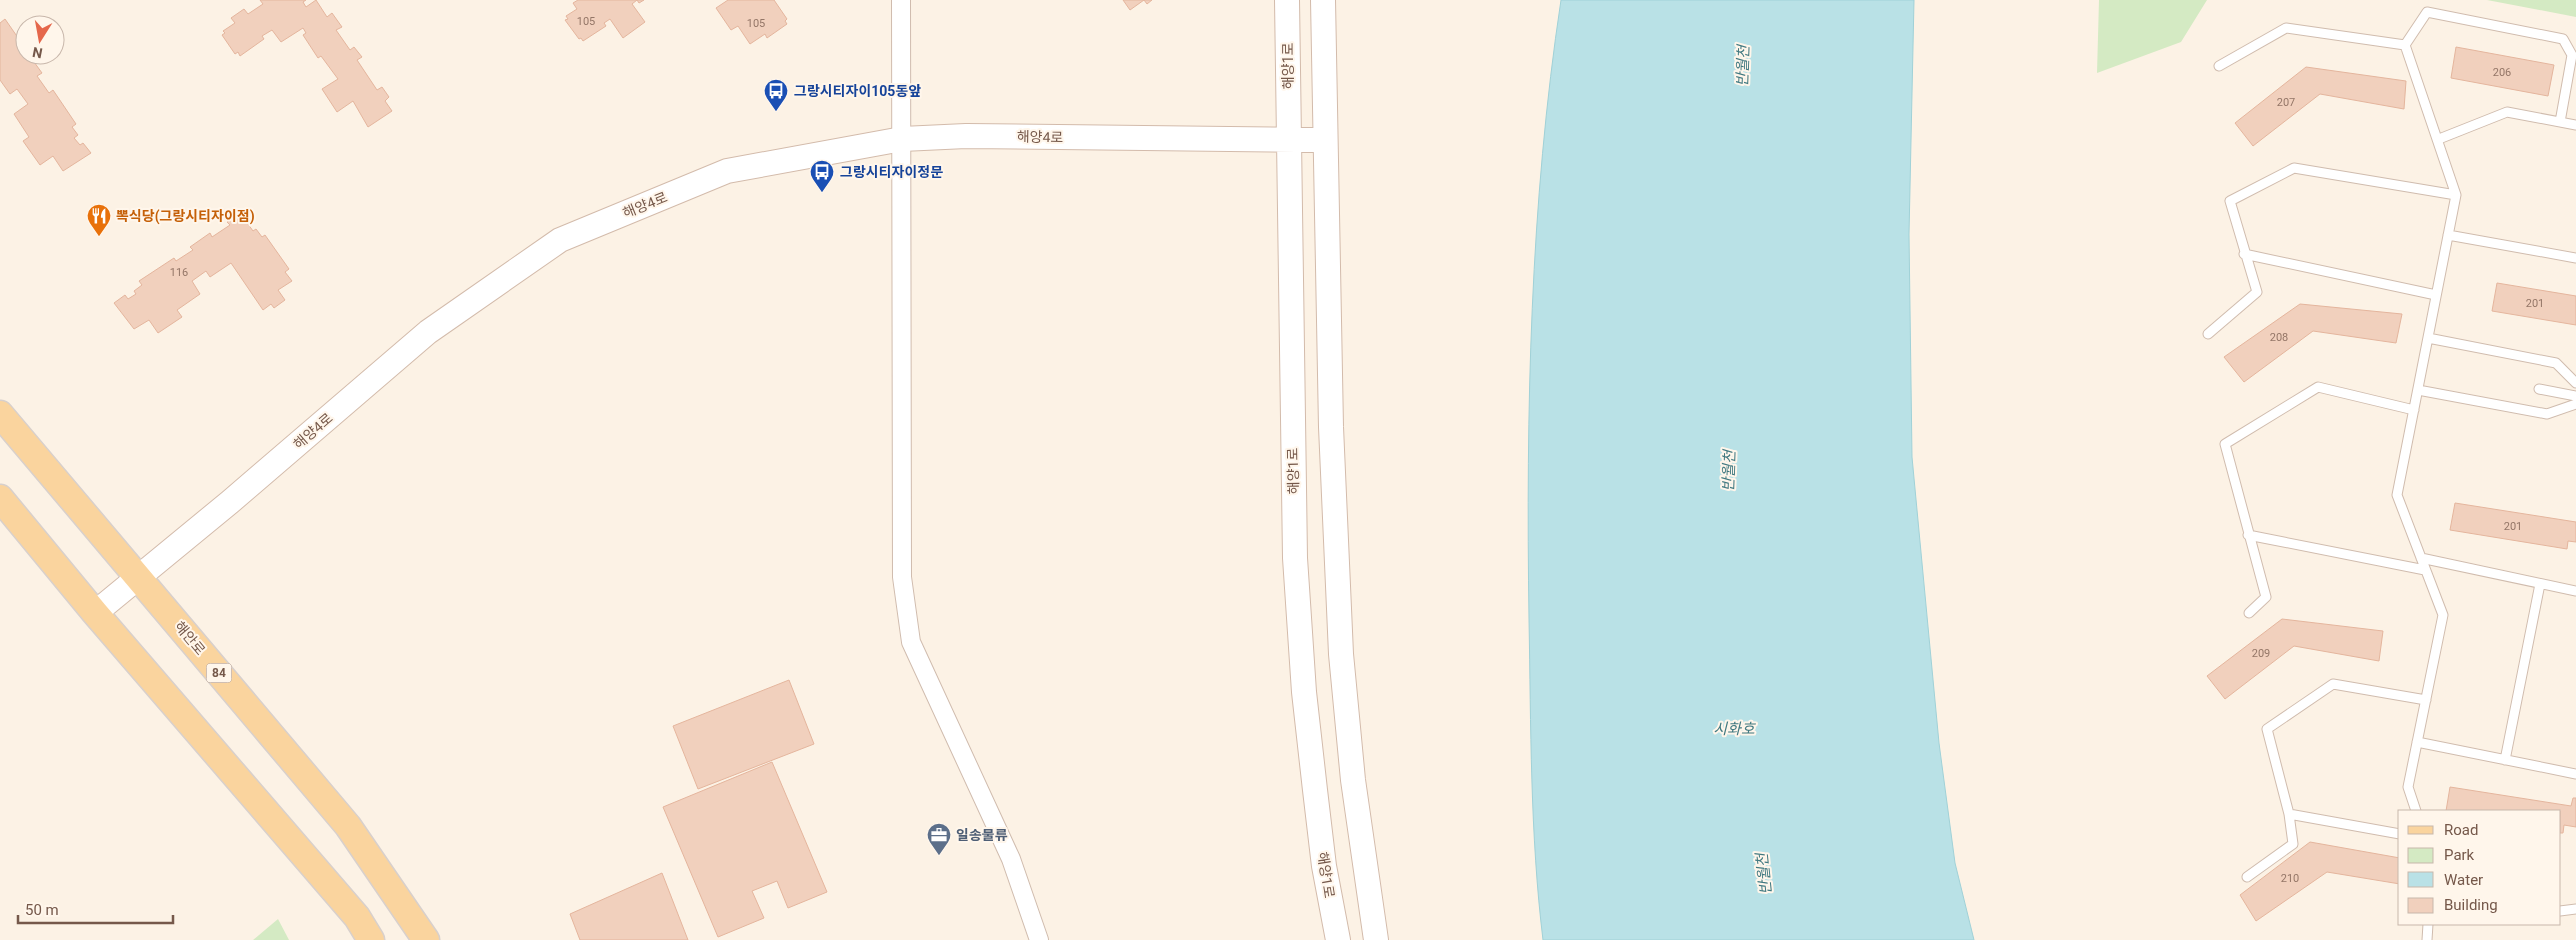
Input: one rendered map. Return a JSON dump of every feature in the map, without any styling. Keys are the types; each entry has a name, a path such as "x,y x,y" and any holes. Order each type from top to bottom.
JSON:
{"main road":[{"name":"해안로","path":"0,414 348,826 426,940"},
{"path":"0,498 95,613 357,917 371,940"}],"street":[{"path":"901,0 902,577 911,642 1011,859 1039,940"},
{"name":"해양1로","path":"1287,0 1295,558 1304,692 1333,939"},
{"path":"1323,0 1324,140 1331,427 1341,654 1353,780 1375,934 1333,939"},
{"name":"해양4로","path":"95,613 428,332 560,240 727,171 902,139 966,136 1324,140"}],"lane":[{"path":"2405,44 2427,12 2563,39 2572,55 2560,122"},
{"path":"2219,66 2286,28 2405,44"},
{"path":"2405,44 2439,139 2456,195 2397,495 2443,615 2408,787 2416,810"},
{"path":"2439,139 2507,112 2576,125"},
{"path":"2208,334 2257,292 2244,254 2230,201 2294,168 2456,195"},
{"path":"2448,235 2576,258"},
{"path":"2244,254 2436,295"},
{"path":"2428,338 2556,363 2576,383"},
{"path":"2249,613 2266,597 2225,444 2318,387 2414,410"},
{"path":"2539,388 2576,396"},
{"path":"2418,390 2547,414 2576,404"},
{"path":"2248,535 2425,570"},
{"path":"2421,558 2576,591"},
{"path":"2505,760 2540,584"},
{"path":"2247,877 2293,844 2289,814 2267,729 2333,684 2426,700"},
{"path":"2417,742 2576,774"},
{"path":"2289,814 2398,834"},
{"path":"2561,911 2576,909"},
{"path":"2427,940 2428,925"}],"green space":[{"path":"2099,0 2207,0 2181,42 2097,73"},
{"path":"2487,0 2576,0 2576,17"},
{"path":"278,919 289,940 253,940"}],"water":[{"name":"시화호","path":"1561,0 1914,0 1909,234 1912,457 1939,743 1955,863 1974,940 1543,940 1533,820 1528,464 1536,231 1542,154"}],"building":[{"path":"260,0 306,0 303,2 306,7 316,0 327,17 332,13 342,27 336,30 350,50 354,47 362,57 357,60 377,90 382,87 389,97 385,101 392,111 368,127 353,101 337,112 322,89 338,79 321,56 318,58 303,35 306,33 303,28 281,42 272,30 262,36 264,39 240,56 238,52 235,54 222,35 225,33 223,31 235,23 231,18 244,9 248,14 263,4"},
{"path":"578,0 637,0 632,4 645,22 623,38 610,19 604,23 606,26 583,41 581,38 579,39 565,20 568,19 566,16 577,9 573,3"},
{"path":"728,0 774,0 787,19 785,21 787,24 767,38 765,34 750,44 738,26 731,30 716,8"},
{"path":"1123,0 1144,0 1130,10"},
{"path":"1144,0 1152,0 1147,4"},
{"path":"5,19 15,33 15,65 36,65 42,73 37,76 49,93 53,90 76,124 72,127 78,135 74,138 80,145 83,143 91,153 63,171 53,156 40,165 23,141 29,137 14,114 28,104 17,89 10,94 0,80 0,23"},
{"path":"2456,47 2554,65 2548,96 2451,78"},
{"path":"2306,67 2406,81 2404,109 2320,94 2253,146 2235,123"},
{"path":"244,210 252,221 248,224 253,231 256,229 262,237 265,235 289,269 285,272 292,281 278,290 285,300 274,308 271,304 263,310 231,263 210,277 206,271 192,281 200,294 177,310 182,317 158,333 149,320 134,329 114,303 125,295 128,299 136,294 134,291 142,285 139,281 174,258 176,261 193,250 190,247 210,233 212,237 230,225 227,222"},
{"path":"2497,283 2576,296 2576,325 2492,311"},
{"path":"2300,304 2402,314 2396,343 2313,331 2244,382 2224,357"},
{"path":"2455,503 2576,522 2576,542 2568,541 2567,549 2450,530"},
{"path":"2282,619 2383,631 2379,661 2294,646 2225,699 2207,676"},
{"path":"789,680 814,744 698,789 673,726"},
{"path":"772,762 827,892 788,908 777,881 752,891 764,918 718,937 663,807"},
{"path":"2450,787 2571,806 2573,798 2576,798 2576,827 2564,825 2563,833 2561,833 2561,810 2446,810"},
{"path":"2310,842 2398,858 2398,884 2327,872 2256,921 2240,895"},
{"path":"662,873 688,940 580,940 570,914"}],"place":[{"name":"그랑시티자이105동앞","path":"776,112"},
{"name":"그랑시티자이정문","path":"822,193"},
{"name":"뽁식당(그랑시티자이점)","path":"99,237"},
{"name":"일송물류","path":"939,856"}],"water label":[{"name":"반월천","path":"1743,66"},
{"name":"반월천","path":"1729,471"},
{"name":"반월천","path":"1764,874"}]}
